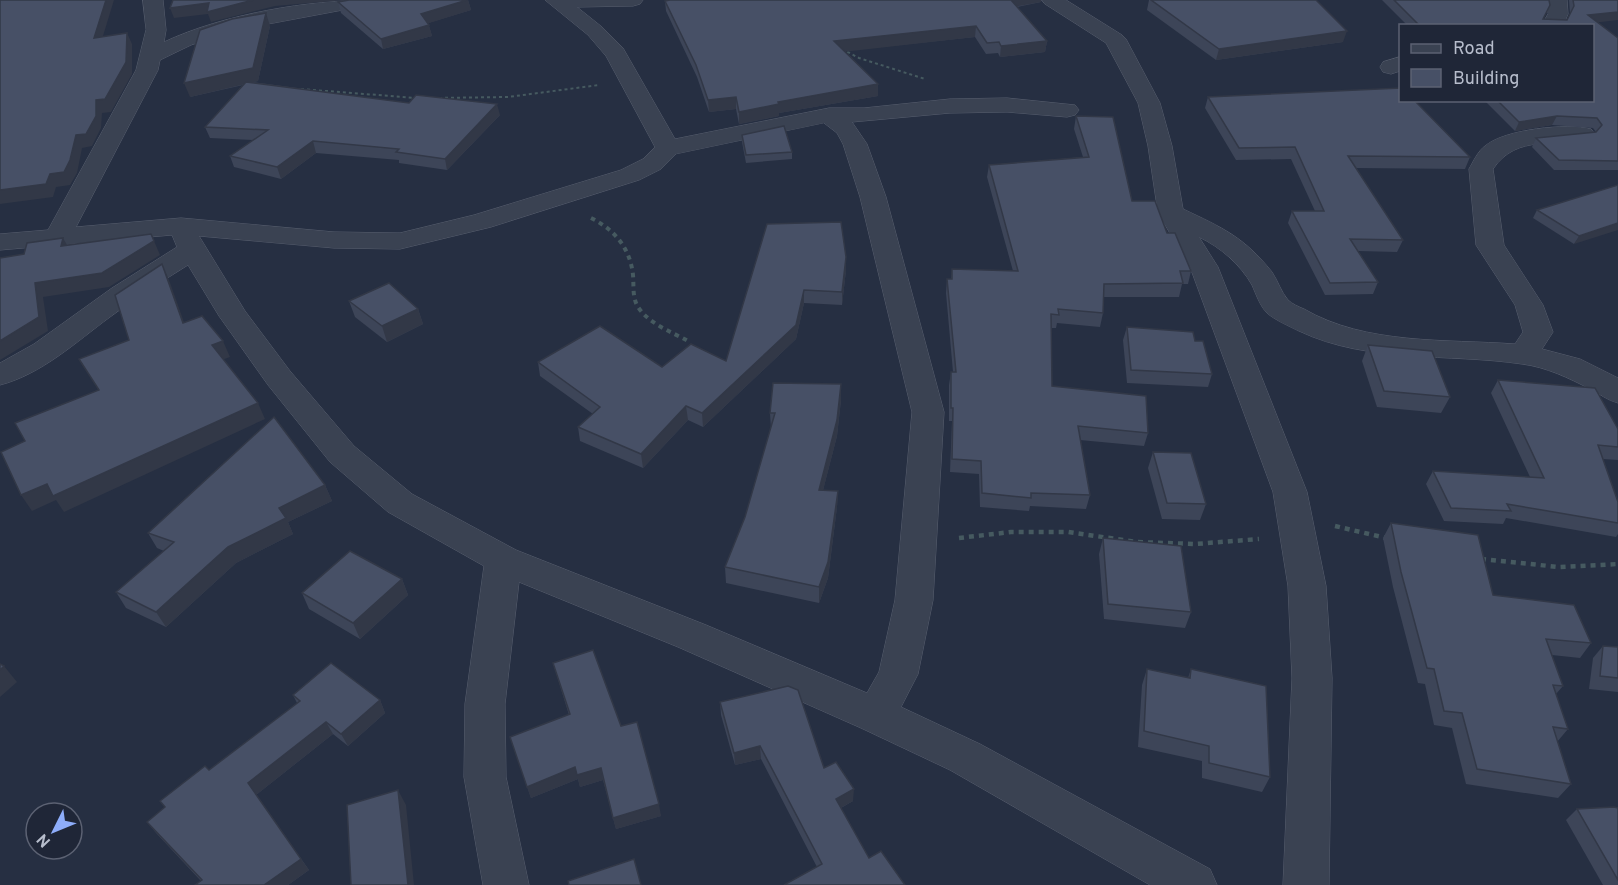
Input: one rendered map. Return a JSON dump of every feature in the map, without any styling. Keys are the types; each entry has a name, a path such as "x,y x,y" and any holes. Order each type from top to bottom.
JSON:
{"street":[{"path":"58,236 147,70 156,30 153,0"},
{"path":"150,57 184,41 232,25 364,0"},
{"path":"556,1 633,0"},
{"path":"1052,0 1115,39 1149,103 1160,146 1171,213 1204,267 1225,316 1290,492 1307,586 1312,678 1306,885"},
{"path":"1554,24 1559,12 1557,0"},
{"path":"556,1 595,31 615,53 668,148"},
{"path":"0,242 58,236 400,241 443,231 630,175 652,164 668,148 741,135 829,115 864,115 950,106 1007,105 1067,110"},
{"path":"829,115 846,129 855,144 873,197 928,412 914,600 898,674 876,716"},
{"path":"1524,354 1538,332 1528,305 1490,245 1481,169 1493,151 1509,143 1537,136 1583,134"},
{"path":"1171,213 1221,237 1249,262 1263,280 1277,306 1308,324 1338,336 1390,345 1524,354 1569,366 1604,383 1618,393"},
{"path":"0,375 23,365 115,299 186,238"},
{"path":"186,238 234,316 279,378 342,454 400,503 503,560 692,636 965,757 1194,885"},
{"path":"503,560 485,704 485,777 506,885"}],"path":[{"path":"834,45 860,58 933,81"},
{"path":"429,98 508,98 632,81"},
{"path":"293,90 419,98"},
{"path":"532,205 555,206 577,212 596,220 622,239 633,273 634,295 638,307 647,317 688,341"},
{"path":"919,542 1011,532 1068,532 1137,542 1195,544 1296,527 1398,540"},
{"path":"1479,559 1559,567 1618,564"}],"building":[{"path":"0,0 106,0 94,38 127,33 126,62 105,99 96,100 96,116 86,134 76,135 70,160 64,172 50,174 46,184 0,190"},
{"path":"173,0 253,0 207,12 209,3 170,8"},
{"path":"349,0 467,0 421,14 429,25 381,39 338,2"},
{"path":"1011,0 1047,41 1001,46 999,42 987,43 976,26 834,41 878,84 778,102 779,104 739,112 736,97 708,100 696,65 665,1"},
{"path":"1151,0 1316,0 1347,31 1219,49"},
{"path":"1394,0 1549,0 1550,5 1543,19 1567,20 1574,6 1573,0 1618,0 1618,12 1588,15 1618,38 1618,161 1559,160 1536,138 1596,132 1602,125 1597,118 1557,116 1519,122 1499,102 1594,102 1594,24 1418,24"},
{"path":"266,13 253,68 184,83 200,30 232,19"},
{"path":"246,82 409,103 416,95 497,104 445,159 396,152 399,149 313,141 277,167 230,156 268,130 205,127"},
{"path":"1399,88 1399,102 1416,102 1470,157 1348,156 1403,240 1350,239 1378,282 1330,283 1292,211 1324,211 1295,147 1239,148 1208,97"},
{"path":"1076,116 1113,117 1132,201 1155,201 1167,233 1175,233 1191,271 1180,271 1183,283 1104,284 1103,313 1058,309 1059,315 1051,314 1052,386 1146,396 1148,433 1078,426 1090,495 1031,493 1031,498 982,493 981,461 952,459 951,372 956,372 947,279 952,279 952,269 1018,271 989,165 1089,157"},
{"path":"784,126 792,152 746,155 742,135"},
{"path":"1618,185 1618,223 1579,236 1537,210"},
{"path":"841,222 846,257 842,292 804,290 796,325 702,413 686,406 641,454 578,427 600,407 538,362 600,326 662,367 691,344 726,361 767,224"},
{"path":"151,234 154,241 102,273 35,283 39,317 0,341 0,258 24,254 27,243 63,238 61,246"},
{"path":"162,264 183,323 202,316 223,341 212,345 258,403 53,496 47,484 21,495 1,452 25,441 15,423 99,390 79,359 129,340 115,295"},
{"path":"389,283 418,309 382,326 349,301"},
{"path":"1127,327 1193,332 1195,341 1203,341 1212,374 1131,370"},
{"path":"1368,345 1432,351 1450,397 1384,391"},
{"path":"1498,380 1595,388 1618,429 1618,447 1598,445 1618,502 1618,523 1507,504 1511,511 1451,508 1433,471 1544,478"},
{"path":"773,383 841,384 837,420 819,490 838,491 828,562 819,587 725,567 745,517 775,413 770,413"},
{"path":"274,417 325,485 279,508 286,518 228,547 156,612 116,592 174,542 148,533"},
{"path":"1153,452 1191,453 1206,504 1167,503"},
{"path":"1391,523 1478,535 1493,595 1574,605 1591,643 1546,639 1563,686 1553,685 1568,729 1553,727 1571,784 1477,769 1462,713 1444,711 1434,669 1427,668 1401,572"},
{"path":"1103,538 1181,546 1191,612 1108,604"},
{"path":"350,551 402,579 353,623 302,593"},
{"path":"1603,646 1618,647 1618,678 1600,676"},
{"path":"593,650 621,726 637,722 659,804 613,818 601,768 577,775 575,767 527,787 510,737 570,714 553,663"},
{"path":"331,663 380,700 341,734 326,722 248,783 301,859 264,885 195,885 202,880 147,822 165,807 160,801 205,766 209,770 300,701 293,695"},
{"path":"1147,669 1190,678 1191,669 1266,686 1270,777 1209,763 1209,746 1144,731"},
{"path":"788,686 798,690 824,768 836,762 854,789 836,799 869,858 881,851 905,885 784,885 822,864 760,746 734,753 720,702"},
{"path":"398,790 408,885 351,885 347,805"},
{"path":"1618,808 1618,880 1577,809"},
{"path":"634,859 641,885 569,885 568,881"}]}
